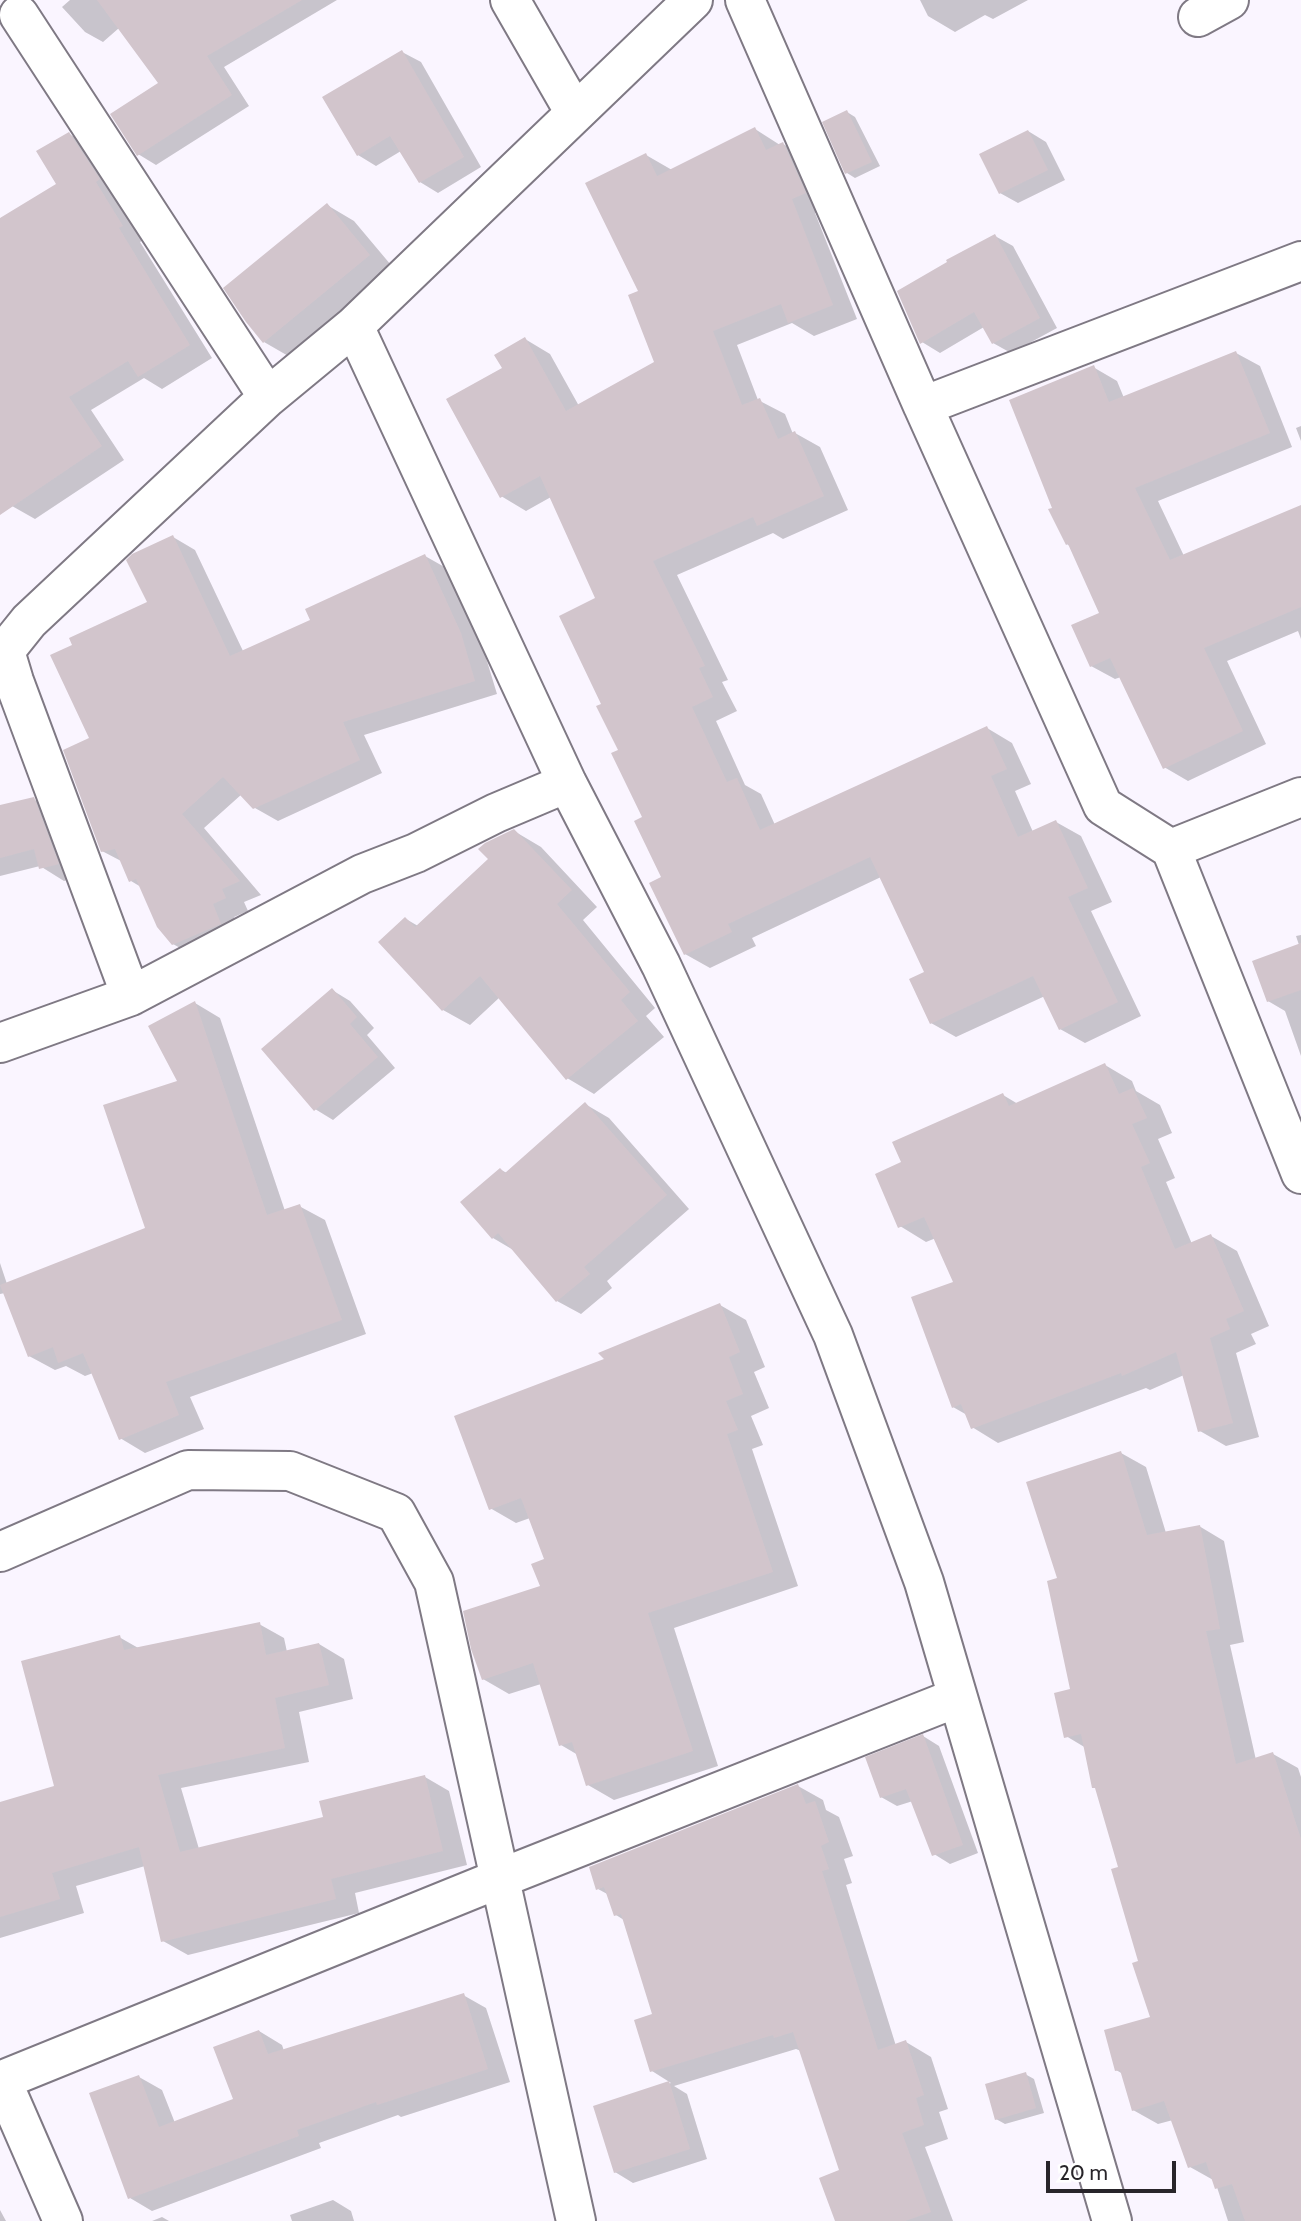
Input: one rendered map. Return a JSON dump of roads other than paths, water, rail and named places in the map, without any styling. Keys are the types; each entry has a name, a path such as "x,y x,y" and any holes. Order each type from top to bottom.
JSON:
{"street":[{"path":"510,0 575,113"},
{"path":"131,996 5,651 29,621 268,397 354,326 692,0"},
{"path":"745,0 923,406 1103,806 1171,849 1301,1174"},
{"path":"18,17 268,397"},
{"path":"923,406 1301,261"},
{"path":"354,326 568,783 661,965 834,1335 924,1582 1112,2221"},
{"path":"0,1044 131,996 362,874 416,853 496,813 568,783"},
{"path":"1171,849 1301,797"},
{"path":"0,1552 188,1471 290,1471 396,1513 434,1582 576,2221"},
{"path":"63,2221 1,2081 500,1878 956,1698"}]}
